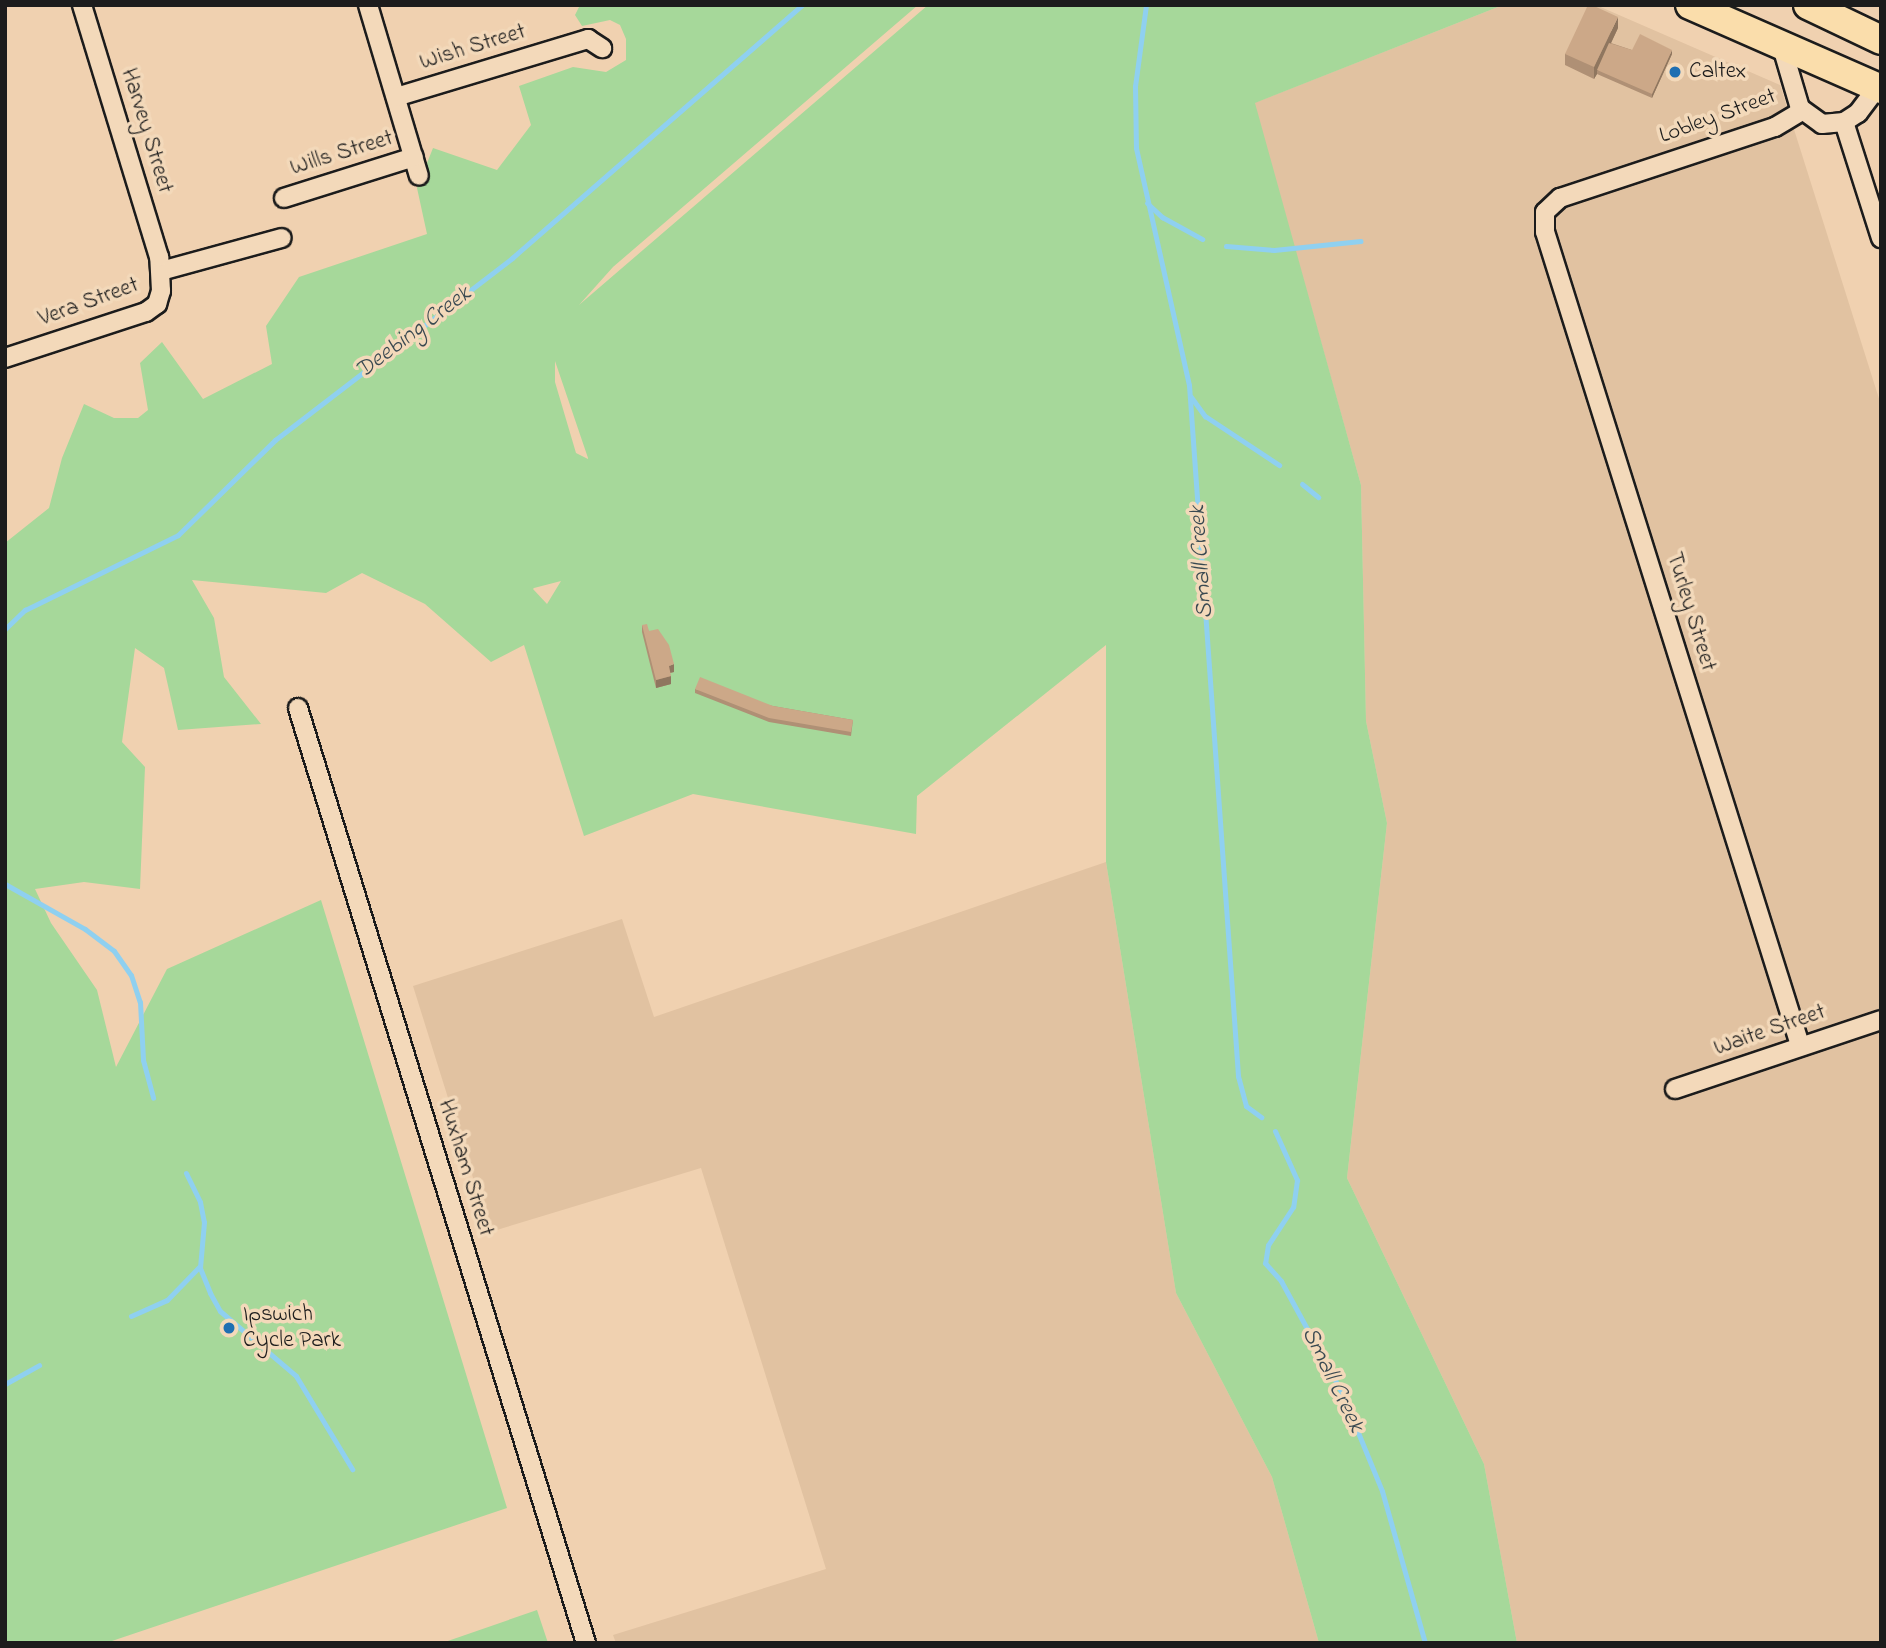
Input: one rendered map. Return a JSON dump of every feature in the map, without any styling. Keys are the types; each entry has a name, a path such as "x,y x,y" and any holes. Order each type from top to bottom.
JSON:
{"main road":[{"path":"1690,5 1783,47 1880,79"},
{"path":"1808,5 1881,40"},
{"path":"1843,21 1880,79"}],"street":[{"name":"Harvey Street","path":"82,5 161,271"},
{"path":"368,5 419,176"},
{"name":"Wish Street","path":"396,97 588,39 602,48"},
{"path":"1783,47 1802,111"},
{"path":"1880,79 1858,113 1844,122 1881,238"},
{"name":"Lobley Street","path":"1560,198 1775,127 1802,111 1822,124 1844,122"},
{"name":"Wills Street","path":"284,198 414,158"},
{"name":"Turley Street","path":"1560,198 1545,212 1545,232 1800,1045"},
{"path":"161,271 282,238"},
{"name":"Vera Street","path":"5,358 146,313 157,304 161,271"},
{"name":"Huxham Street","path":"298,708 586,1643"},
{"name":"Waite Street","path":"1675,1089 1881,1020"}],"shaded area":[{"path":"1503,5 1596,5 1780,85 1881,405 1881,1643 1517,1643 1484,1464 1347,1178 1387,823 1366,721 1361,485 1254,103"},
{"path":"1106,862 1176,1293 1272,1477 1319,1643 616,1643 613,1635 826,1569 701,1168 490,1232 413,986 622,919 654,1017"}],"green space":[{"path":"580,5 918,5 613,267 579,305 928,5 1503,5 1255,103 1361,485 1366,721 1387,823 1347,1178 1484,1464 1517,1643 1319,1643 1272,1477 1176,1293 1106,862 1106,645 917,796 916,834 693,794 584,836 524,645 491,662 425,604 362,573 326,593 192,580 214,618 224,677 261,724 178,730 164,668 135,648 122,742 145,767 140,889 84,882 35,889 51,923 97,990 116,1067 167,969 321,900 507,1508 106,1643 5,1643 5,543 49,508 62,458 84,404 114,418 138,418 148,410 140,363 162,342 203,399 272,364 266,326 299,277 427,234 417,188 433,148 497,170 531,125 519,86 573,67 606,72 626,60 626,39 620,25 610,20 582,26 575,15","holes":["555,361 588,458 588,459 576,453 555,382","561,581 547,604 533,589 534,588"]},
{"path":"537,1610 548,1643 442,1643"}],"building":[{"path":"1588,5 1618,17 1594,67 1565,54"},
{"path":"1640,34 1672,50 1652,94 1597,70 1609,43 1632,50"},
{"path":"647,624 649,631 658,629 669,645 674,664 669,666 671,676 656,680 642,625"},
{"path":"700,677 773,706 853,720 851,732 769,718 695,689"}],"waterway":[{"name":"Deebing Creek","path":"5,629 25,610 178,535 275,440 512,258 802,5"},
{"name":"Small Creek","path":"1146,5 1135,86 1136,148 1189,385 1238,1076 1246,1106 1261,1117"},
{"path":"1147,203 1162,217 1202,239"},
{"path":"1226,246 1274,250 1361,241"},
{"path":"1191,397 1205,416 1279,465"},
{"path":"1302,484 1318,497"},
{"path":"5,884 85,929 114,951 131,975 140,1002 143,1060 153,1098"},
{"name":"Small Creek","path":"1275,1131 1297,1180 1293,1207 1268,1245 1265,1263 1281,1281 1341,1391 1382,1491 1425,1643"},
{"path":"186,1173 200,1202 204,1222 200,1268 220,1311 296,1376 352,1469"},
{"path":"131,1316 167,1300 200,1266"},
{"path":"5,1384 39,1365"}],"place":[{"name":"Caltex","path":"1675,72"},
{"name":"Ipswich Cycle Park","path":"229,1328"}]}
